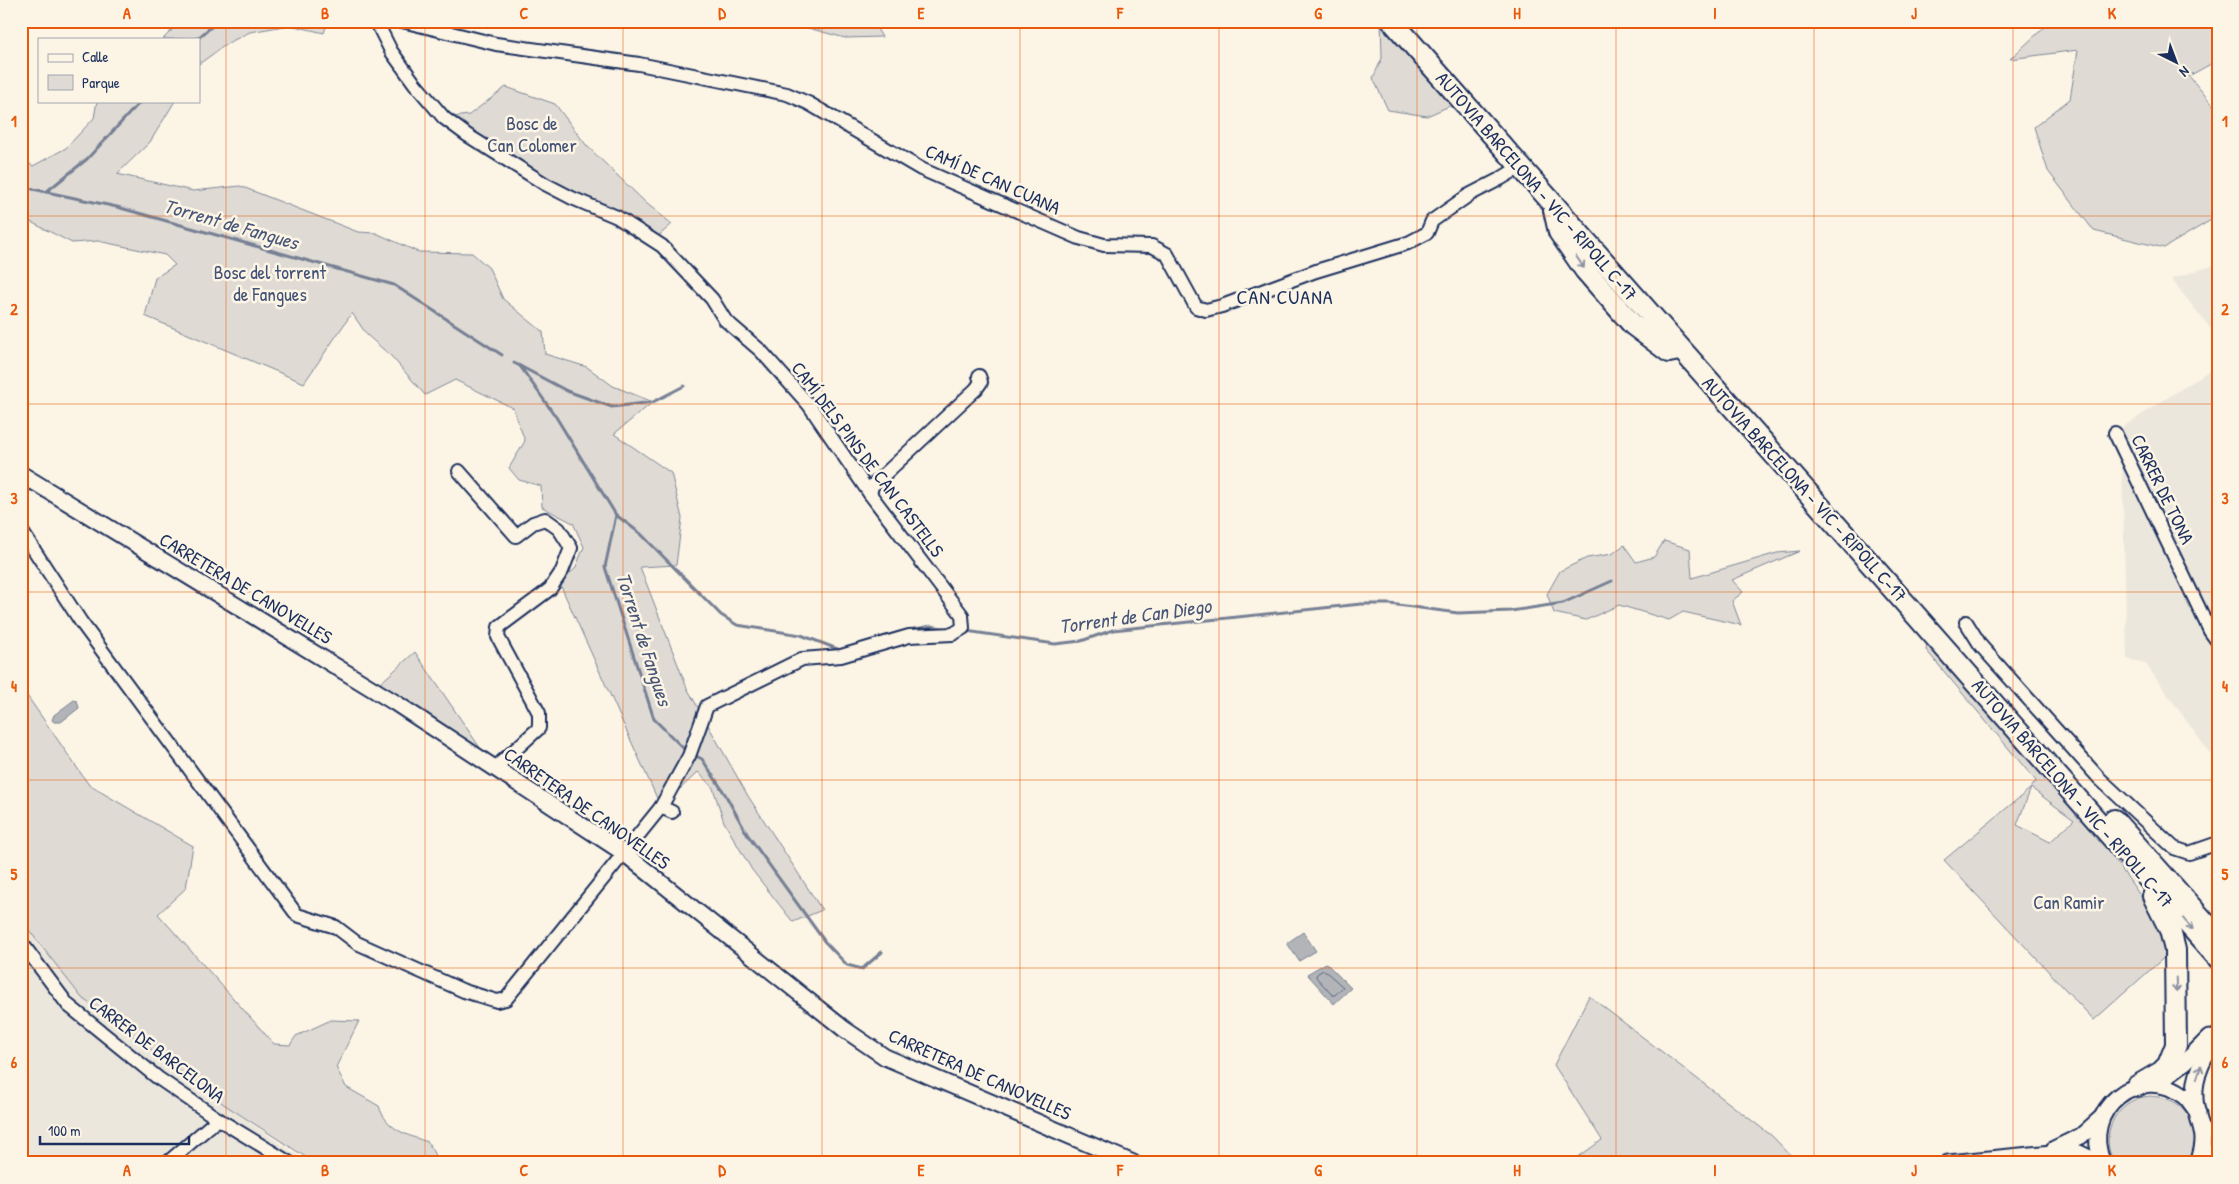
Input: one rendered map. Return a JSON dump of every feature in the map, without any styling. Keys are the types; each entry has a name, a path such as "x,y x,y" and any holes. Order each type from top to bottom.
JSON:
{"highway":[{"name":"AUTOVIA BARCELONA - VIC - RIPOLL C-17","path":"1392,21 1552,203 1559,232 1585,270 1632,324 1669,352 1681,350 1843,532 1854,557 1877,582 1879,594 1889,596 1921,629 1934,634 2218,958"},
{"name":"AUTOVIA BARCELONA - VIC - RIPOLL C-17","path":"1408,21 2218,937"},
{"path":"2105,810 2148,848 2218,920"},
{"path":"2119,847 2156,902 2170,930 2175,950 2176,1045 2168,1065 2143,1086"}],"street":[{"name":"CAMÍ DELS PINS DE CAN CASTELLS","path":"22,532 81,622 297,915 336,927 357,943 464,991 497,1001 506,999 624,853 667,809 708,706 802,659 841,656 909,636 953,634 963,628 961,613 870,494 809,405 762,351 725,320 712,299 662,246 617,217 545,184 482,146 444,118 391,52 376,21"},
{"name":"CAMÍ DE CAN CUANA","path":"402,21 496,44 639,64 787,94 808,103 921,169 1079,238 1104,245 1152,246 1167,254 1196,307 1206,310 1222,306 1316,271 1408,243 1427,232 1432,221 1461,200 1520,167"},
{"path":"870,494 872,486 976,389 981,382 979,376"},
{"name":"CARRER DE TONA","path":"2115,433 2214,629 2218,642"},
{"path":"459,471 516,536 533,523 545,519 559,529 571,548 562,571 550,589 499,627 498,637 539,713 539,728 495,768"},
{"name":"CARRETERA DE CANOVELLES","path":"24,481 394,702 624,853 844,1029 885,1057 1133,1163"},
{"path":"1966,622 1981,646 2099,778 2174,848 2189,853 2218,843"},
{"name":"CARRER DE BARCELONA","path":"21,942 68,1005 158,1078 218,1119 290,1163"},
{"path":"2043,1152 2070,1143 2090,1130 2100,1119 2109,1104 2122,1093 2143,1086 2185,1062 2218,1028"},
{"path":"2198,1163 2203,1149 2204,1130 2198,1112 2195,1092 2197,1076 2204,1057 2218,1035"},
{"path":"2143,1086 2171,1088 2186,1098 2198,1112"},
{"path":"167,1163 218,1119"},
{"path":"2100,1119 2097,1136 2101,1163"},
{"path":"2198,1163 2218,1147"},
{"path":"1948,1163 2043,1152 2079,1153 2101,1163"}],"shaded area":[{"path":"2218,264 2218,338 2171,279"},
{"path":"2218,365 2218,765 2145,663 2127,659 2121,428"},
{"path":"21,920 82,998 225,1105 308,1163 21,1163"}],"green space":[{"path":"181,21 328,21 324,33 290,25 250,32 228,43 200,63 200,38 164,38"},
{"path":"790,21 872,21 882,37 845,38 797,25"},
{"path":"1381,21 1384,21 1456,103 1427,116 1388,110 1373,78 1382,58"},
{"path":"2051,21 2218,21 2218,60 2189,76 2218,111 2218,177 2214,178 2216,217 2164,248 2094,231 2048,171 2034,127 2070,99 2078,50 2010,59"},
{"name":"Bosc de Can Colomer","path":"506,87 555,104 587,146 646,203 672,224 654,240 545,184 444,118 469,115"},
{"name":"Bosc del torrent de Fangues","path":"97,102 174,102 150,142 117,174 193,191 240,186 358,232 376,233 418,252 472,253 489,268 503,299 543,332 545,354 587,367 613,386 653,402 614,434 671,473 682,518 676,565 640,567 687,688 748,796 822,910 793,922 752,870 724,822 713,788 698,772 661,807 559,582 575,569 584,547 573,523 542,507 541,486 519,480 509,468 525,441 513,408 455,380 425,395 392,357 367,335 352,313 304,383 145,316 155,278 175,265 165,255 98,241 72,243 21,217 21,158 33,166 66,148 94,118"},
{"path":"1664,541 1690,549 1692,578 1777,553 1800,551 1732,580 1743,592 1732,601 1741,625 1683,612 1669,620 1619,605 1586,620 1554,613 1547,594 1560,571 1587,558 1612,554 1624,545 1636,562 1654,557"},
{"name":"Can Ramir","path":"1928,639 2082,813 2161,925 2168,954 2094,1020 1944,860 2031,788 2036,781 1926,650","holes":["2031,788 2074,820 2050,842 2017,825"]},
{"path":"415,652 485,755 377,686"},
{"path":"21,687 89,785 193,846 186,888 158,914 274,1044 290,1045 296,1036 331,1020 359,1021 336,1067 346,1087 379,1106 382,1114 392,1126 412,1137 428,1142 439,1163 315,1163 225,1105 82,998 21,920"},
{"path":"1589,996 1772,1136 1798,1163 1570,1163 1602,1140 1554,1065"},
{"path":"2150,1096 2173,1101 2183,1108 2192,1122 2195,1139 2192,1155 2188,1163 2115,1163 2108,1145 2110,1127 2114,1119 2126,1105 2138,1098"}],"water":[{"path":"74,700 77,701 79,708 61,722 54,722 52,720 54,715"},
{"path":"1303,932 1316,951 1299,961 1287,943"},
{"path":"1326,963 1351,988 1334,1004 1307,974"}],"waterway":[{"path":"198,38 218,21"},
{"path":"46,192 87,159 140,102"},
{"name":"Torrent de Fangues","path":"21,185 117,207 394,285 502,355"},
{"name":"Torrent de Fangues","path":"514,363 520,366 556,417 616,515 605,567 654,719 687,752"},
{"path":"520,366 567,391 612,407 653,402 684,386"},
{"name":"Torrent de Can Diego","path":"616,515 641,534 721,615 737,625 801,635 840,650 900,632"},
{"name":"Torrent de Can Diego","path":"966,631 1055,644 1081,641 1113,630 1361,604 1390,604 1458,613 1511,611 1563,603 1612,581"},
{"name":"Torrent de Can Diego","path":"911,630 931,626 947,629"},
{"name":"Torrent de Fangues","path":"692,754 702,759 725,794 747,834 825,942 847,965 862,969 882,952"}],"district":[{"name":"CAN CUANA","path":"1285,297"}]}
